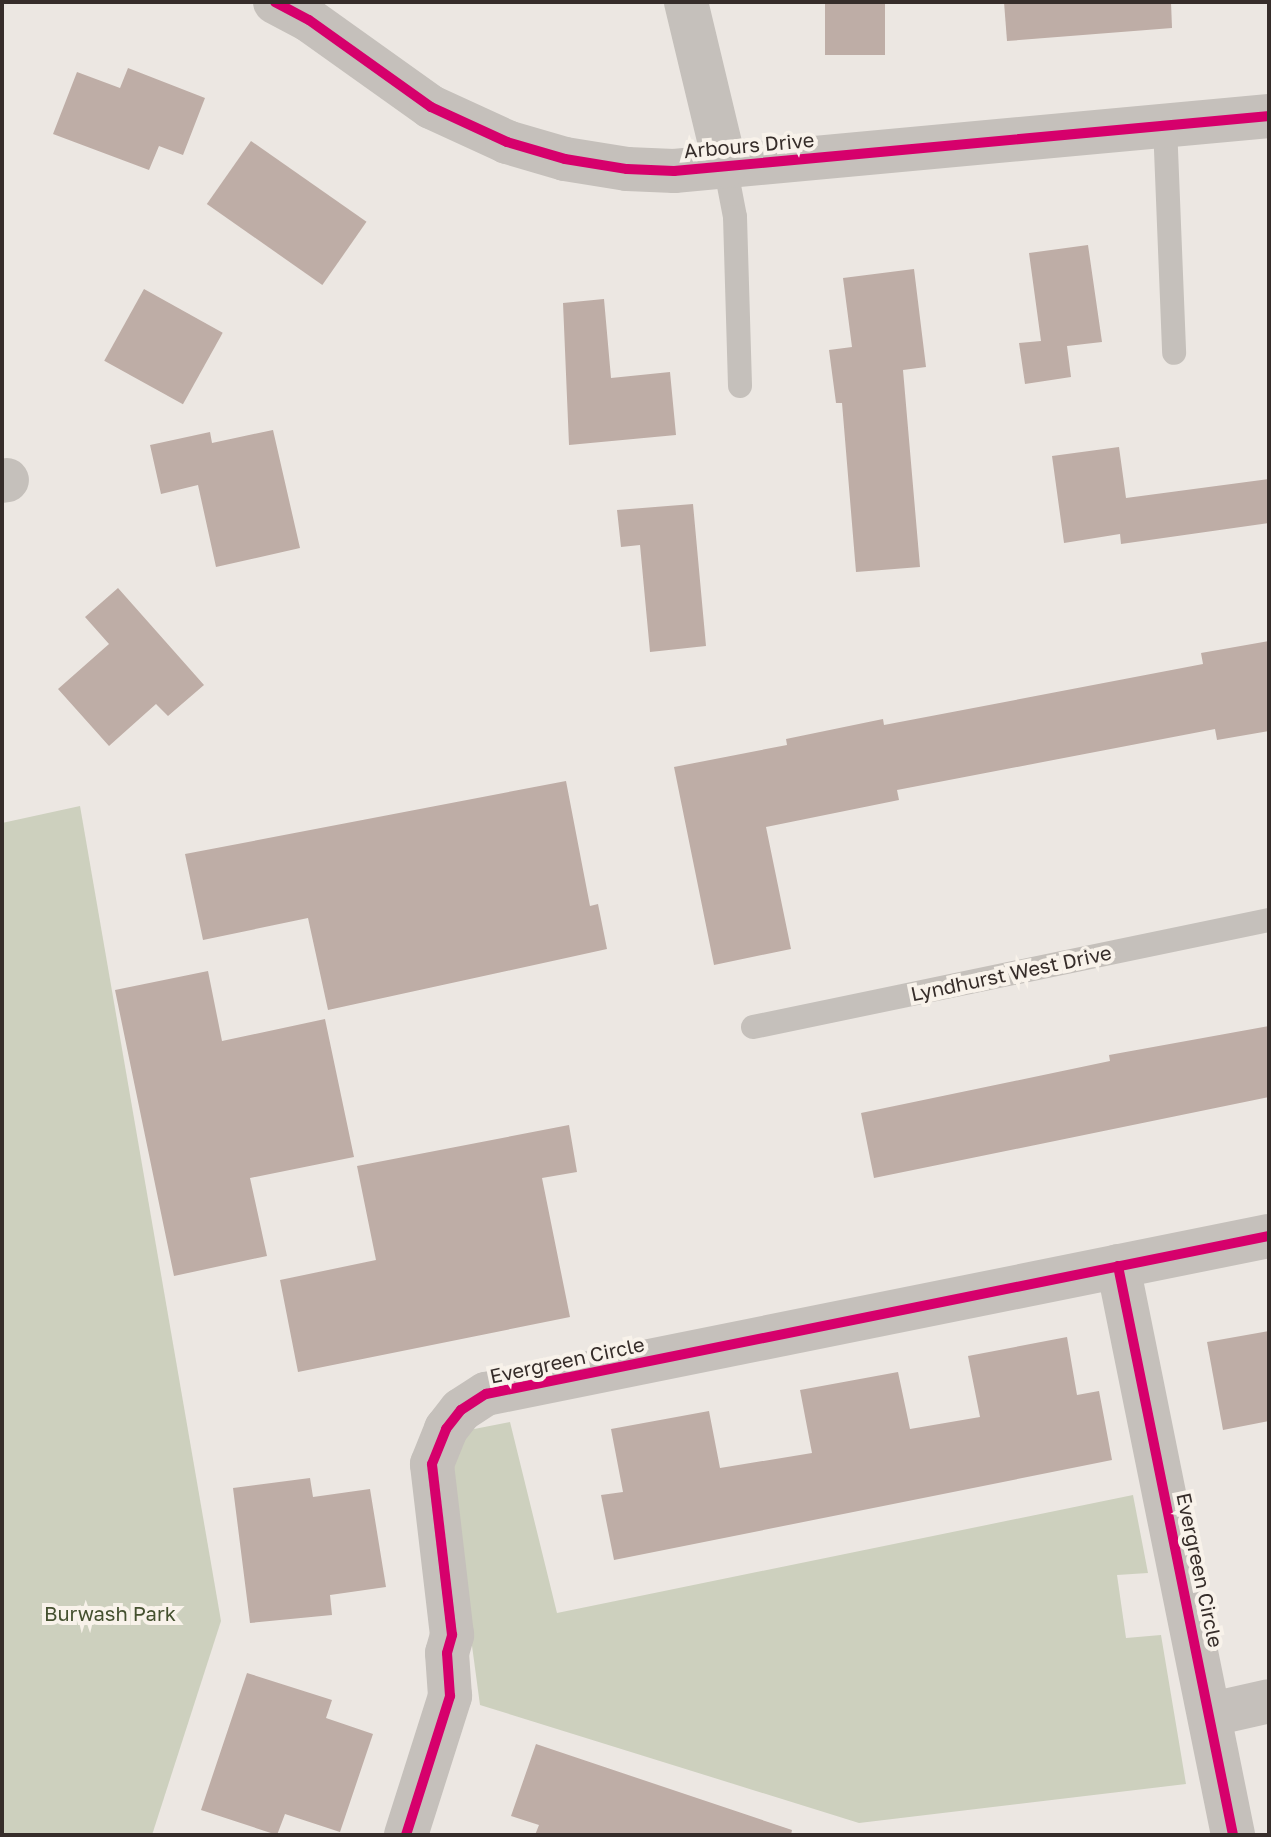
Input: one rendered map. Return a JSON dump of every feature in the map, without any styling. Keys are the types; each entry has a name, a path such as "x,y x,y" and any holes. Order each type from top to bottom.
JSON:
{"street":[{"name":"Arbours Drive","path":"275,2 309,20 431,107 507,142 565,159 627,169 725,165 1269,116"},
{"path":"686,2 725,165"},
{"name":"Evergreen Circle","path":"406,1835 450,1696 447,1653 452,1635 432,1464 446,1429 461,1410 499,1391 1269,1236"},
{"name":"Evergreen Circle","path":"1118,1266 1212,1714 1233,1835"},
{"path":"1212,1714 1269,1701"}],"lane":[{"path":"1165,125 1174,353"},
{"path":"725,165 735,217 740,386"},
{"name":"Lyndhurst West Drive","path":"753,1027 1269,920"}],"green space":[{"name":"Burwash Park","path":"80,806 221,1621 152,1835 2,1835 2,823"},
{"path":"510,1422 557,1613 1133,1495 1148,1573 1117,1575 1126,1638 1161,1635 1186,1784 859,1823 480,1705 448,1468 464,1431"}],"building":[{"path":"825,2 885,2 885,55 825,55"},
{"path":"1004,2 1171,2 1172,28 1007,41"},
{"path":"128,68 205,98 183,155 159,146 149,170 53,134 77,72 120,88"},
{"path":"251,141 367,222 322,285 207,204"},
{"path":"1088,245 1102,342 1067,346 1071,377 1025,384 1019,343 1041,341 1029,253"},
{"path":"914,269 926,367 903,370 920,567 856,572 842,403 836,403 829,350 852,347 843,278"},
{"path":"144,289 223,333 183,404 104,361"},
{"path":"604,299 611,378 670,372 676,435 569,445 563,303"},
{"path":"273,430 300,548 216,567 198,485 161,494 150,445 210,432 212,443"},
{"path":"1119,447 1126,498 1269,479 1269,523 1121,544 1120,534 1064,543 1052,456"},
{"path":"693,504 706,646 650,652 640,545 621,547 617,510"},
{"path":"118,588 204,685 168,716 156,704 109,746 58,689 109,644 85,617"},
{"path":"1269,641 1269,731 1217,740 1215,729 897,790 899,800 766,827 791,949 714,965 674,767 787,745 786,739 883,719 884,725 1203,664 1201,653"},
{"path":"566,781 590,906 598,904 607,949 328,1010 308,918 203,940 185,854"},
{"path":"208,971 222,1041 325,1019 354,1157 250,1178 267,1256 174,1276 115,990"},
{"path":"1269,1026 1269,1097 874,1178 861,1113 1110,1061 1109,1055"},
{"path":"569,1125 577,1172 542,1178 570,1317 298,1372 280,1280 376,1260 357,1166"},
{"path":"1269,1331 1269,1421 1223,1430 1207,1342"},
{"path":"1067,1337 1077,1395 1099,1391 1112,1460 614,1560 601,1495 623,1492 611,1429 709,1411 720,1468 812,1453 800,1390 898,1372 910,1429 980,1417 968,1356"},
{"path":"310,1478 313,1497 370,1489 386,1587 330,1595 332,1615 250,1623 233,1488"},
{"path":"247,1673 332,1700 326,1718 373,1734 340,1832 285,1814 277,1835 201,1810"},
{"path":"536,1744 792,1830 791,1835 535,1835 539,1825 511,1816"}],"cycle path":[{"path":"275,2 309,20 431,107 507,142 565,159 627,169 674,171 1269,116"},
{"path":"406,1835 450,1696 447,1653 452,1635 432,1464 446,1429 461,1410 486,1394 1269,1236"},
{"path":"1118,1266 1233,1835"}]}
